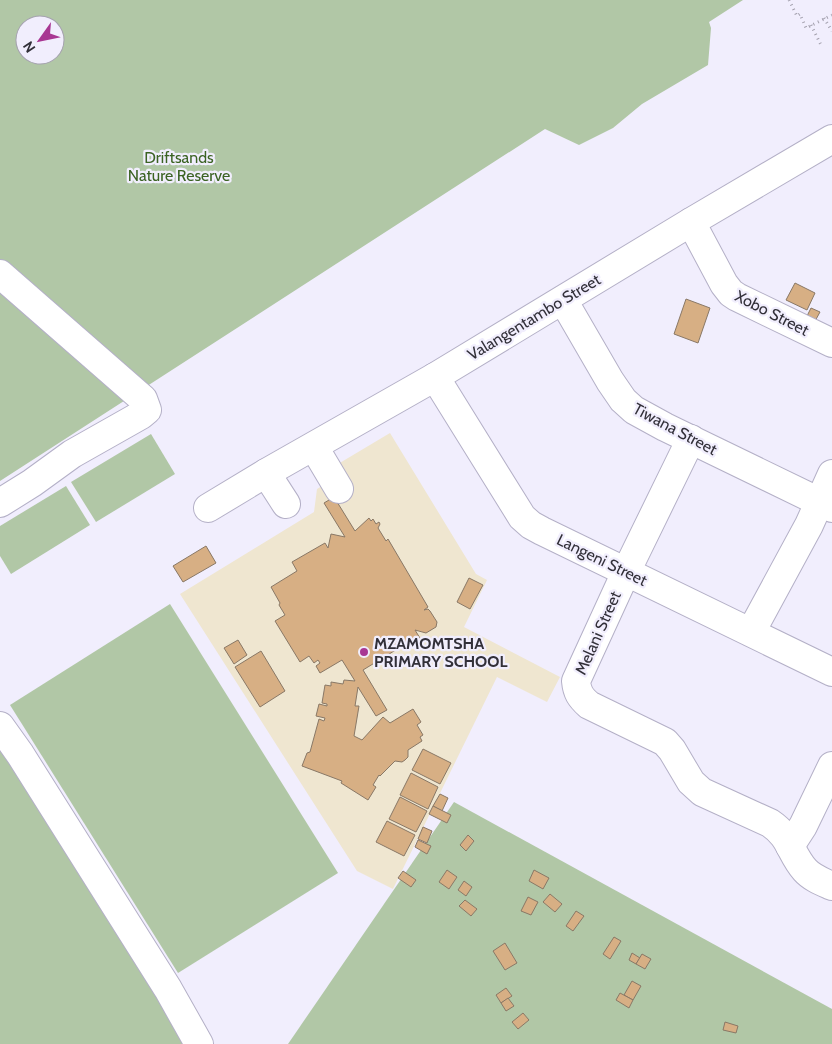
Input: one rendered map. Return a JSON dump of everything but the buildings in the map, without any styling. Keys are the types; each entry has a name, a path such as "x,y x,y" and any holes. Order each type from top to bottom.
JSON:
{"street":[{"name":"Valangentambo Street","path":"208,508 435,377 691,222 832,140"},
{"name":"Xobo Street","path":"691,222 724,284 731,293 832,343"},
{"path":"0,274 144,399 147,410 72,454 0,503"},
{"name":"Tiwana Street","path":"563,300 610,381 623,400 634,410 826,505"},
{"name":"Langeni Street","path":"435,377 506,491 527,521 536,529 832,672"},
{"name":"Melani Street","path":"691,439 626,572 576,681 577,691 582,699 589,704 664,742 672,750 691,782 702,792 770,823 782,832 808,874 832,886"},
{"path":"314,447 339,488"},
{"path":"266,473 286,504"},
{"path":"751,632 810,524 826,505 832,474"},
{"path":"0,726 20,754 168,989 198,1044"},
{"path":"790,846 804,826 832,766"}],"path":[{"path":"789,0 797,16 800,14 806,28 832,15"},
{"path":"824,18 832,31"},
{"path":"811,25 822,46"}],"shaded area":[{"name":"MZAMOMTSHA PRIMARY SCHOOL","path":"390,433 476,574 487,580 464,627 560,677 547,702 497,677 393,889 357,871 180,594 314,512 317,489 344,473 338,464"}],"green space":[{"name":"Driftsands Nature Reserve","path":"0,0 743,0 709,22 711,28 708,65 642,104 613,128 579,145 545,129 0,481"},
{"path":"151,434 175,474 96,522 71,482"},
{"path":"66,486 90,525 11,574 0,556 0,526"},
{"path":"170,604 338,873 178,973 10,705"},
{"path":"0,731 189,1044 0,1044"},
{"path":"454,802 832,1009 832,1044 288,1044"}],"place":[{"name":"MZAMOMTSHA PRIMARY SCHOOL","path":"364,652"}]}
